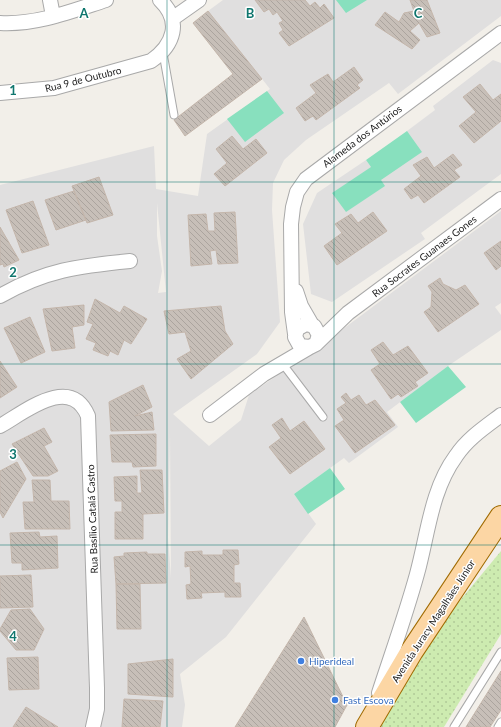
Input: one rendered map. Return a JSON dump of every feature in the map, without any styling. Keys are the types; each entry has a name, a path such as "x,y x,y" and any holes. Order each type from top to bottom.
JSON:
{"main road":[{"name":"Avenida Juracy Magalhães Júnior","path":"367,726 412,651 501,517"}],"street":[{"path":"50,0 53,16"},
{"path":"0,23 28,22 106,0"},
{"path":"160,0 169,10 172,19 171,38 163,53"},
{"path":"172,19 199,0"},
{"name":"Alameda dos Antúrios","path":"295,336 292,312 291,252 293,206 297,192 306,179 501,33"},
{"name":"Rua 9 de Outubro","path":"0,93 54,88 151,61 163,53"},
{"name":"Rua Socrates Guanaes Gones","path":"210,415 264,374 282,362 313,346 348,313 501,199"},
{"path":"0,296 24,283 54,272 92,264 130,261"},
{"name":"Alameda dos Antúrios","path":"292,277 301,306 313,326"},
{"name":"Rua Socrates Guanaes Gones","path":"313,326 329,322 348,313"},
{"path":"301,326 313,326 319,335 313,346 300,346 295,336 301,326"},
{"name":"Rua Socrates Guanaes Gones","path":"264,374 295,336"},
{"name":"Rua Basílio Catalá Castro","path":"0,426 55,396 76,400 84,407 88,416 97,688 93,727"},
{"path":"367,726 403,619 417,573 432,509 442,480 456,455 474,436 501,415"}],"lane":[{"path":"163,53 174,115"},
{"path":"282,362 323,417"},
{"path":"454,727 501,652"},
{"path":"498,727 501,722"}],"shaded area":[{"path":"223,0 501,0 501,16 398,94 389,83 306,140 284,160 273,183 272,210 280,322 257,354 173,414 209,446 241,420 249,395 331,338 501,211 501,303 495,307 501,315 501,330 448,366 387,412 398,427 349,463 344,458 294,494 316,524 226,637 180,674 185,705 182,727 0,727 0,185 154,146 156,189 198,196 207,134 270,89 208,11","holes":["157,203 166,292 158,293 162,271 157,236","170,433 171,578 168,538"]},
{"path":"493,60 501,63 501,174 421,233 425,239 332,302 311,294 303,224 317,193 366,160 381,180 407,131 435,110 433,106"}],"green space":[{"path":"336,0 367,0 346,13"},
{"path":"267,91 284,113 245,142 227,119"},
{"path":"407,131 422,152 381,180 385,186 346,212 332,193 371,167 366,160"},
{"path":"448,366 466,387 416,423 400,402"},
{"path":"330,468 345,489 308,514 294,494"},
{"path":"501,551 501,634 444,727 379,727 434,632"}],"building":[{"path":"255,0 305,0 310,6 315,2 320,8 324,4 334,18 289,46 279,33 283,30 279,23 283,21 277,12 273,15 269,9 264,12"},
{"path":"410,0 427,0 440,33 427,37 419,23 410,31 420,40 412,49 375,25 385,12 399,22 404,13 414,11"},
{"path":"208,11 262,79 185,136 174,120 233,74 193,23"},
{"path":"354,67 363,80 357,85 360,88 316,120 313,116 305,121 296,108 316,93 310,85 328,74 333,82"},
{"path":"480,84 493,100 501,94 501,121 474,143 459,126 476,112 463,97"},
{"path":"232,136 243,149 256,139 267,153 225,186 214,174 227,163 216,149"},
{"path":"453,154 462,165 454,170 460,177 424,203 418,195 411,199 404,189 421,176 413,165 427,157 434,168"},
{"path":"99,177 113,215 87,223 72,186"},
{"path":"74,191 86,220 56,230 45,200"},
{"path":"33,201 49,245 22,253 6,210"},
{"path":"235,212 238,263 218,264 216,250 210,251 212,264 191,266 188,215 206,214 208,231 215,231 214,213"},
{"path":"373,212 387,231 337,265 324,246 342,233 335,224 351,214 358,223"},
{"path":"0,227 19,260 4,267 3,264 0,265"},
{"path":"501,241 501,266 496,270 484,253"},
{"path":"440,278 443,284 456,290 465,285 479,304 438,332 424,312 431,307 432,292 428,286"},
{"path":"95,299 120,313 124,306 147,319 131,344 124,340 118,355 110,351 108,356 93,350 96,343 86,339 93,324 87,322"},
{"path":"84,305 84,325 72,327 75,348 52,351 43,309"},
{"path":"221,306 225,331 233,344 191,379 177,359 191,351 185,332 169,334 164,311"},
{"path":"30,317 45,352 21,363 4,328"},
{"path":"383,342 393,355 408,346 428,373 415,382 418,386 401,397 398,394 391,399 371,370 380,364 371,350"},
{"path":"0,361 17,387 0,398"},
{"path":"143,385 152,407 135,416 152,412 154,430 111,431 109,402"},
{"path":"346,393 351,400 359,395 366,405 375,400 395,425 355,453 335,426 344,420 337,409 346,403 341,397"},
{"path":"282,418 290,431 304,421 325,449 290,474 269,447 281,438 272,425"},
{"path":"44,428 52,442 44,446 58,471 48,476 33,476 12,444"},
{"path":"156,434 156,466 133,467 132,462 112,462 110,435"},
{"path":"17,462 26,479 3,518 0,512 0,471"},
{"path":"140,470 162,470 164,513 143,514 143,539 115,539 115,512 122,512 122,501 115,501 114,477 137,476 137,493 142,493"},
{"path":"32,480 50,480 51,501 69,501 70,529 25,529 23,502 34,502"},
{"path":"39,532 40,537 57,536 58,568 22,570 22,563 12,563 10,533"},
{"path":"223,550 238,550 239,564 234,565 234,583 240,583 241,597 225,597 225,592 201,593 202,598 187,599 186,585 191,584 190,566 185,567 185,552 202,551 202,555 223,555"},
{"path":"147,552 147,554 165,554 166,583 116,584 114,557 124,556 124,553"},
{"path":"31,575 33,607 0,608 0,576"},
{"path":"116,584 140,584 141,629 117,629"},
{"path":"30,609 44,629 34,650 16,650 0,631 0,629 11,610"},
{"name":"Hiperideal","path":"304,617 347,705 335,727 235,727"},
{"path":"38,657 39,689 9,690 7,658"},
{"path":"173,659 173,697 128,694 128,664"},
{"path":"501,671 501,710 490,727 466,727"},
{"path":"124,699 163,701 160,727 122,727"},
{"path":"26,707 58,727 13,727"}],"place":[{"name":"Hiperideal","path":"301,661"},
{"name":"Fast Escova","path":"335,700"}]}
